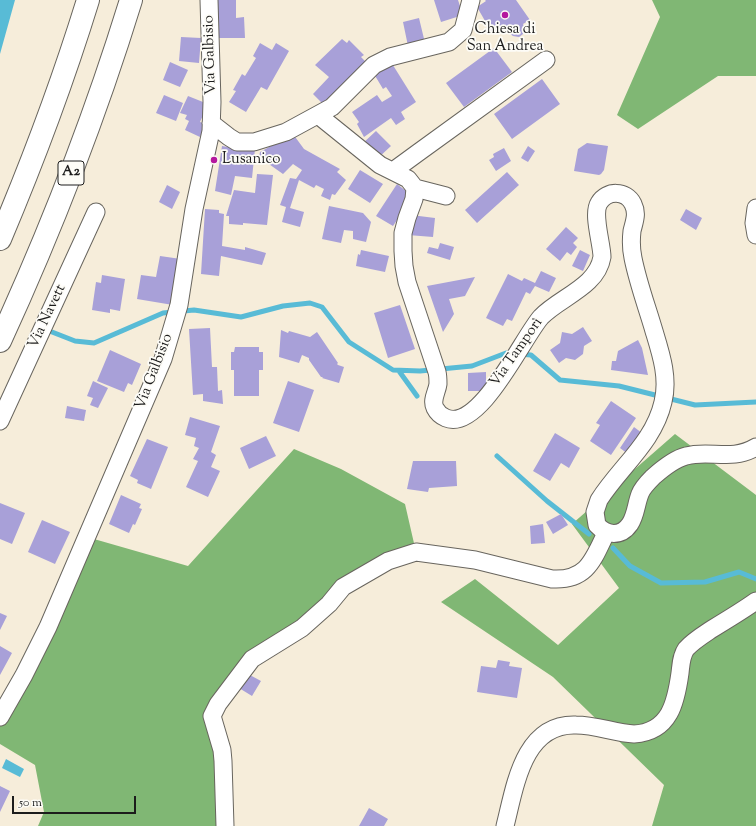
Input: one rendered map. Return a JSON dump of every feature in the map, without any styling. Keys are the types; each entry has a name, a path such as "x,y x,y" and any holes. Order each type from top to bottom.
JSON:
{"highway":[{"path":"0,239 43,131 88,0"},
{"name":"A2","path":"0,341 46,236 77,159 131,0"}],"street":[{"name":"Via Galbisio","path":"0,717 24,675 48,627 163,358 178,310 195,202 211,123 212,102 209,0"},
{"path":"211,123 229,138 237,142 254,142 286,132 332,107 374,65 390,57 449,42 463,30 471,0"},
{"path":"393,171 546,60"},
{"path":"318,115 380,165 408,179 415,188 446,196"},
{"name":"Via Tamporì","path":"415,188 414,199 403,232 402,251 404,266 407,282 436,367 438,385 434,398 434,406 439,414 444,417 454,419 467,414 484,401 542,316 581,287 595,274 602,257 596,215 598,205 601,200 611,194 622,194 628,198 635,209 636,216 631,240 632,254 662,358 666,381 660,414 649,436 604,493 596,506 595,519 597,525 606,533"},
{"path":"756,208 754,223 756,235"},
{"name":"Via Navett","path":"0,421 96,212"},
{"path":"225,826 222,750 212,716 218,704 252,659 302,628 329,604 343,587 388,561 416,552 475,560 552,579 563,580 570,578 578,575 593,560 606,533 614,535 625,529 630,524 640,494 644,487 652,478 677,460 691,455 733,455 756,447"},
{"path":"505,826 522,762 528,752 541,737 556,728 575,724 634,734 643,734 655,729 668,716 674,704 682,656 685,651 698,638 756,601"}],"green space":[{"path":"652,0 756,0 756,76 718,76 638,129 617,115 660,17"},
{"path":"675,434 756,495 756,826 652,826 664,785 553,677 441,602 475,579 558,645 619,588 572,524"},
{"path":"294,449 341,469 405,504 416,552 388,561 264,651 218,704 225,826 38,826 44,812 35,765 0,744 0,717 87,537 188,566"}],"water":[{"path":"0,0 15,0 0,54"},
{"path":"6,759 24,769 20,777 2,768"}],"building":[{"path":"217,0 236,0 236,18 244,17 245,38 217,38"},
{"path":"434,0 458,0 463,15 441,22"},
{"name":"Chiesa di San Andrea","path":"485,0 516,0 530,20 523,24 525,29 523,34 519,37 513,36 504,26 492,33 477,7 486,1"},
{"path":"419,18 425,43 408,46 403,22"},
{"path":"181,37 201,38 199,63 179,61"},
{"path":"342,39 347,43 349,40 364,55 361,57 366,62 326,107 313,94 329,77 315,65"},
{"path":"260,43 272,50 276,43 289,51 267,90 261,87 246,112 229,102 236,91 233,90 242,74 245,76 256,58 253,56"},
{"path":"494,48 512,72 464,107 446,83"},
{"path":"170,62 188,70 180,87 163,80"},
{"path":"391,62 416,102 401,112 405,119 396,125 391,118 364,137 357,124 359,122 352,112 377,95 382,102 392,96 386,87 383,89 374,74"},
{"path":"542,79 560,104 512,139 494,114"},
{"path":"164,95 183,103 176,121 156,113"},
{"path":"188,96 208,104 200,122 206,124 200,137 185,130 189,121 185,119 187,115 180,113"},
{"path":"376,131 391,146 377,159 362,144"},
{"path":"293,134 304,149 340,169 337,172 346,180 335,195 332,194 330,200 321,196 324,189 316,185 314,188 299,180 290,208 304,212 300,227 282,222 286,207 280,205 290,178 296,179 302,170 293,164 283,174 259,157 260,152"},
{"path":"587,143 608,146 604,170 599,175 574,171 578,149"},
{"path":"222,146 239,149 255,149 252,178 235,176 231,195 215,191"},
{"path":"528,146 535,151 528,162 521,158"},
{"path":"504,148 511,161 496,171 489,160 494,157 493,154"},
{"path":"360,170 383,184 370,203 348,189"},
{"path":"507,172 519,185 477,223 465,210"},
{"path":"257,174 273,175 267,225 243,223 243,225 229,224 229,216 226,216 234,190 255,193"},
{"path":"397,184 406,191 408,195 407,205 393,226 376,216"},
{"path":"167,185 180,192 172,209 159,202"},
{"path":"329,206 363,213 371,222 366,242 353,239 353,231 344,230 341,243 322,239"},
{"path":"205,209 219,210 219,213 224,214 222,246 245,250 245,247 266,253 262,265 221,256 219,276 201,274"},
{"path":"686,209 702,218 696,230 680,220"},
{"path":"411,215 435,218 433,237 408,235"},
{"path":"566,227 578,238 573,243 577,247 571,255 567,252 560,261 546,249"},
{"path":"440,243 454,247 450,260 427,253 429,247 438,249"},
{"path":"361,250 389,256 385,272 356,266 358,254 360,255"},
{"path":"580,250 590,255 583,271 572,266"},
{"path":"160,256 181,259 173,305 137,299 141,275 156,277"},
{"path":"541,271 556,278 549,292 535,286 530,294 526,292 512,321 507,319 503,326 486,318 508,274 522,281 524,278 535,283"},
{"path":"102,275 125,279 120,311 110,309 110,313 92,310 96,282 101,283"},
{"path":"475,277 465,296 449,299 454,314 443,332 427,286"},
{"path":"400,305 415,349 388,358 374,313"},
{"path":"583,327 592,341 584,346 583,354 575,360 566,358 559,363 550,350 560,343 562,332 572,334"},
{"path":"210,328 212,367 217,367 218,391 222,390 223,404 203,401 203,394 193,395 189,329"},
{"path":"281,330 288,333 289,331 310,337 317,332 338,363 337,364 344,367 339,383 322,378 323,377 321,377 309,358 302,355 299,363 279,357"},
{"path":"638,340 642,348 648,375 611,370 612,361 616,361 618,351"},
{"path":"235,347 259,347 259,352 263,352 263,370 259,370 259,396 234,396 234,370 231,370 231,352 234,352"},
{"path":"110,350 141,364 132,385 128,383 124,392 97,381"},
{"path":"486,372 486,391 468,391 468,373"},
{"path":"93,381 108,388 98,408 90,405 93,398 87,396"},
{"path":"288,381 314,390 299,432 273,423"},
{"path":"611,401 636,418 611,455 590,441 600,425 596,423"},
{"path":"67,406 86,410 84,421 65,418"},
{"path":"190,417 220,426 211,452 216,455 211,467 220,471 208,497 186,487 198,461 193,459 199,448 194,446 196,438 185,435"},
{"path":"634,427 642,433 628,454 620,448"},
{"path":"555,433 580,448 569,468 561,463 550,481 533,471"},
{"path":"266,436 276,456 249,469 240,448"},
{"path":"147,439 168,447 151,489 137,483 138,480 130,476"},
{"path":"413,461 456,461 457,486 429,488 428,492 407,489"},
{"path":"121,495 141,504 139,508 142,509 135,525 133,524 129,533 109,524"},
{"path":"0,503 25,513 12,544 0,539"},
{"path":"561,514 568,525 553,534 546,522"},
{"path":"42,520 70,532 55,564 28,552"},
{"path":"543,524 545,543 531,544 530,526"},
{"path":"0,613 7,616 0,630"},
{"path":"0,646 12,653 0,675"},
{"path":"498,660 510,662 509,666 522,668 517,698 477,692 481,666 496,668"},
{"path":"248,674 261,681 252,696 239,688"},
{"path":"0,786 10,791 0,812"},
{"path":"369,808 388,819 384,826 359,826"}],"waterway":[{"path":"52,332 75,341 94,343 163,313 194,310 241,317 283,306 310,303 322,307 349,342 393,370 420,371 472,366 506,353 531,355 560,380 619,386 695,405 756,402"},
{"path":"399,371 417,396"},
{"path":"497,456 547,501 589,534"},
{"path":"613,548 630,566 661,583 705,582 739,572 756,579"}],"place":[{"name":"Chiesa di San Andrea","path":"505,15"},
{"name":"Lusanico","path":"214,160"}]}
